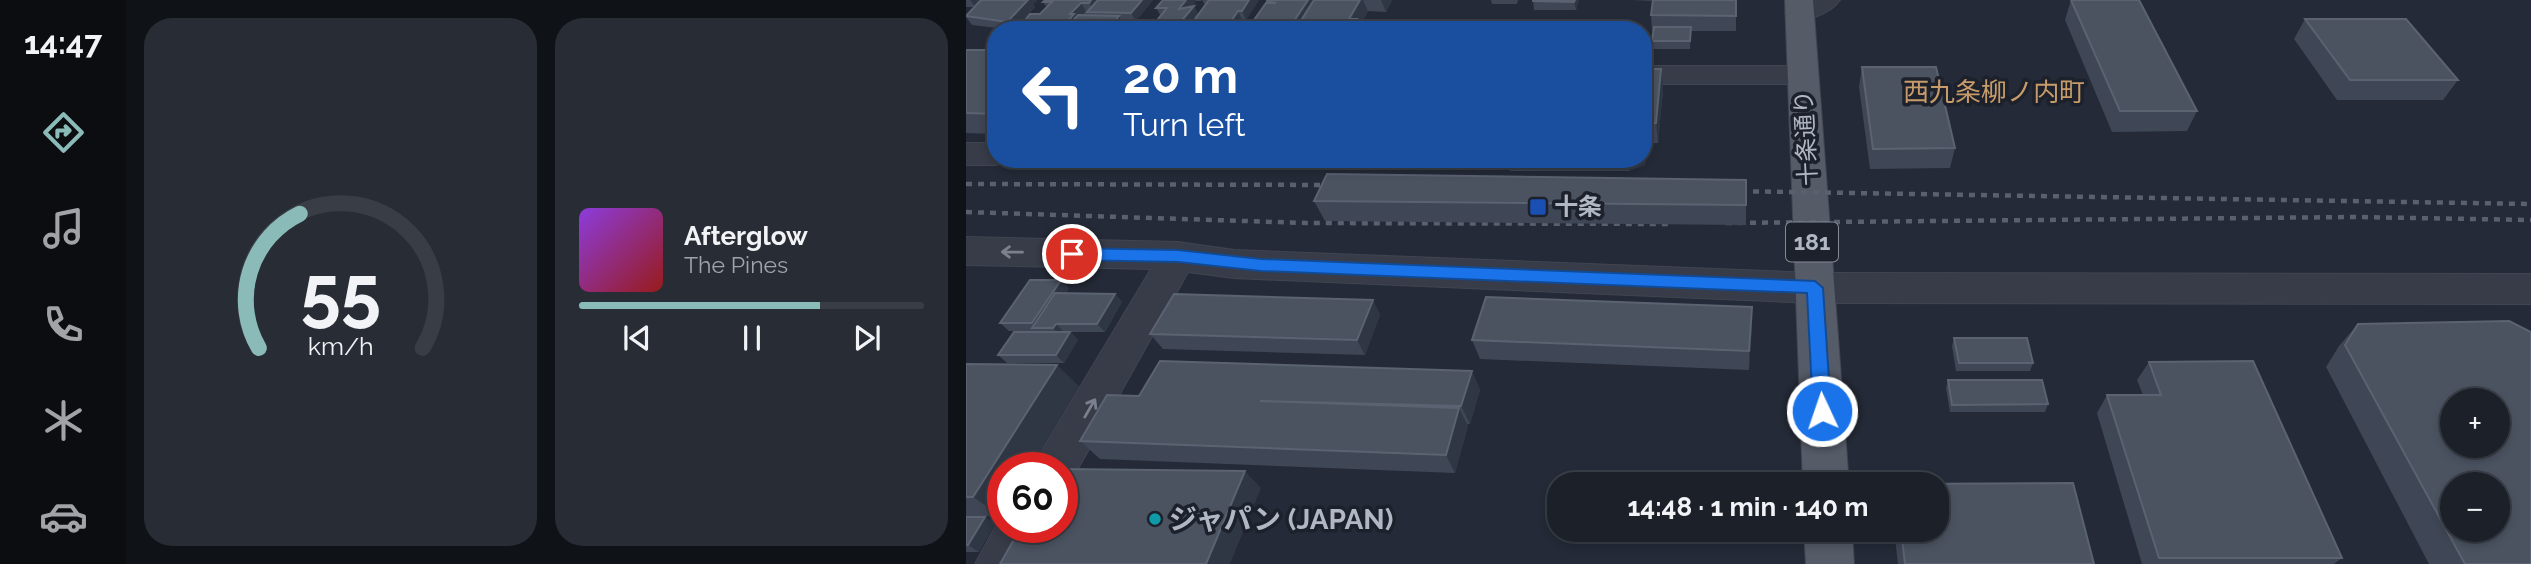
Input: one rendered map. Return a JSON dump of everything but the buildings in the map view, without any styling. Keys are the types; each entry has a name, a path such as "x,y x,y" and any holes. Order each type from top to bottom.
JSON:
{"main road":[{"name":"十条通り","path":"1808,4 1803,75 1825,472"},
{"path":"1829,542 1830,564"}],"street":[{"path":"1652,75 1803,75"},
{"path":"966,154 987,154"},
{"path":"966,251 1178,256 1234,264 1815,288 2527,295"},
{"path":"1064,452 1178,256"},
{"path":"999,564 1011,543"}],"railway":[{"path":"966,184 1340,185"},
{"path":"1729,191 2531,204"},
{"path":"966,212 1306,223 1670,224"},
{"path":"1726,223 2355,217 2531,220"}],"place":[{"name":"十条","path":"1538,207"},
{"name":"ジャパン (JAPAN)","path":"1155,519"}],"district":[{"name":"西九条柳ノ内町","path":"1994,92"}],"route":[{"path":"1072,254 1178,256 1234,264 1815,288 1822,411"}]}
